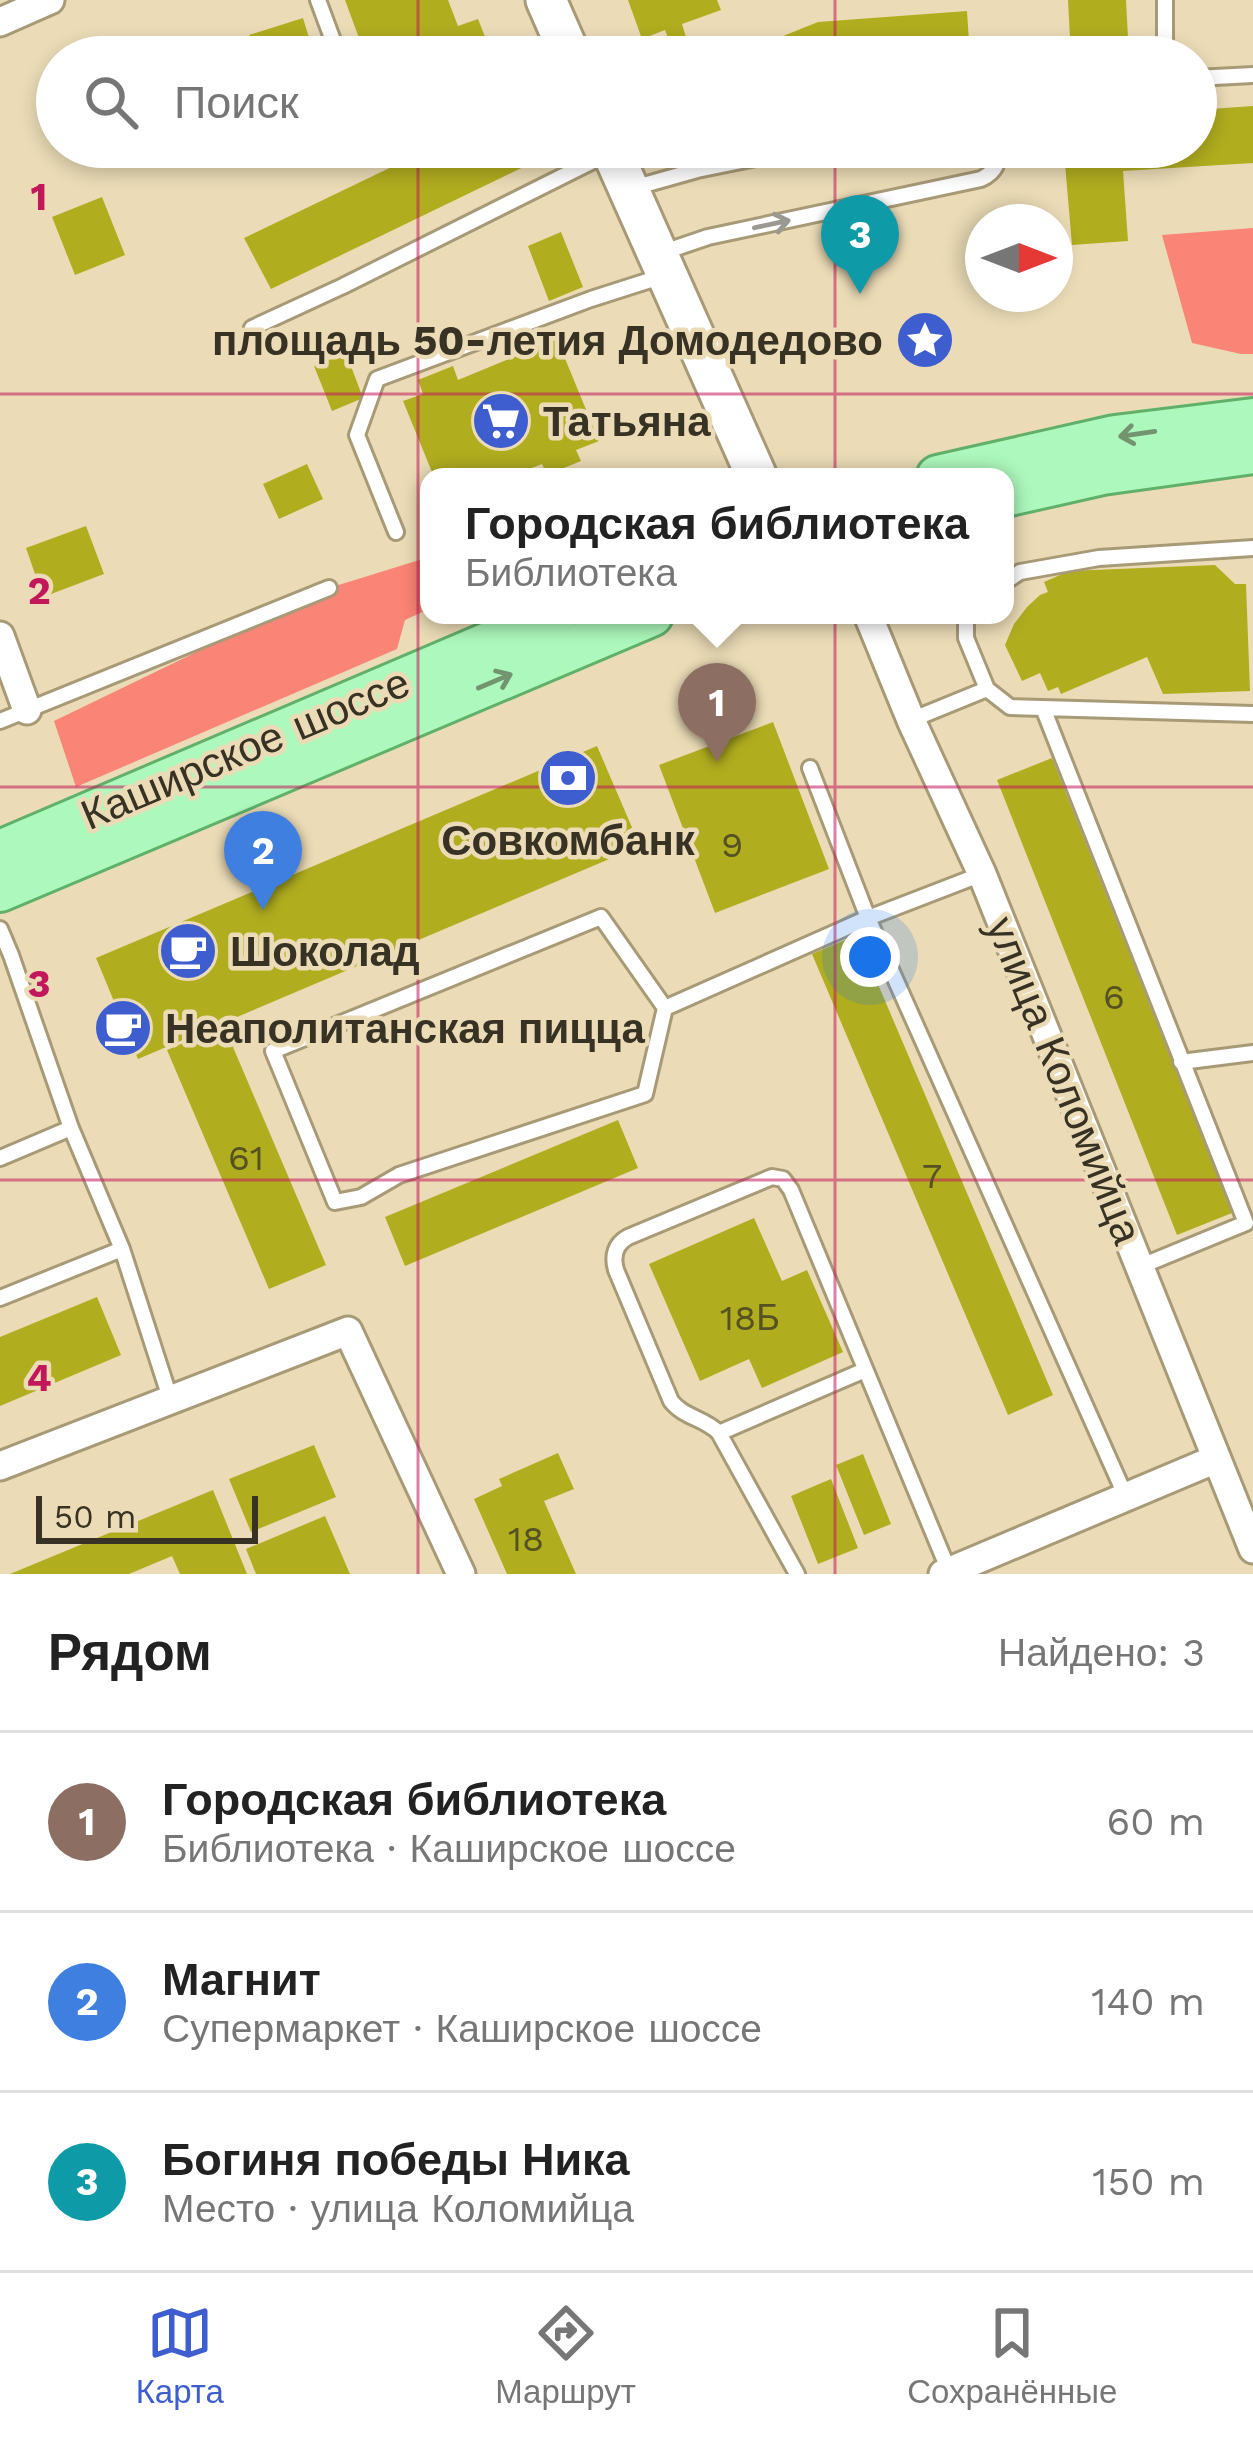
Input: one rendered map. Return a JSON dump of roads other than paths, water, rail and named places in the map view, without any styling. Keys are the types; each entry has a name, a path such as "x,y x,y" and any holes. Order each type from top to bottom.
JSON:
{"main road":[{"path":"546,0 562,36"},
{"path":"620,168 753,468"},
{"path":"978,468 1115,437 1253,420"},
{"path":"1014,493 1122,469 1253,452"},
{"name":"Каширское шоссе","path":"0,852 535,624"},
{"name":"Каширское шоссе","path":"0,890 630,624"}],"street":[{"path":"0,22 50,0"},
{"name":"улица Коломийца","path":"872,624 910,720 982,874 1253,1550"},
{"path":"0,636 27,710"},
{"path":"0,1466 348,1331 461,1574"},
{"path":"946,1573 1216,1459"}],"lane":[{"path":"318,0 331,36"},
{"path":"1166,0 1166,36"},
{"path":"1217,77 1253,75"},
{"path":"251,328 344,286 574,168"},
{"path":"629,189 707,168"},
{"path":"396,532 357,435 377,379 591,299 708,237 981,178 994,168"},
{"path":"1014,576 1099,558 1253,548"},
{"path":"0,721 328,588"},
{"path":"966,624 966,638 987,689 1010,707 1253,714"},
{"path":"910,720 987,689"},
{"path":"1043,708 1246,1223 1139,1267"},
{"path":"810,768 868,918 1126,1497"},
{"path":"664,1008 868,918 982,874"},
{"path":"601,917 664,1008 645,1094 399,1175 361,1197 334,1202 273,1051 601,917"},
{"path":"0,929 71,1128 122,1249 170,1398"},
{"path":"1180,1062 1252,1052"},
{"path":"0,1158 71,1128"},
{"path":"797,1574 718,1433 671,1401 614,1265 616,1249 628,1237 778,1177 791,1190 946,1573"},
{"path":"0,1298 122,1249"},
{"path":"718,1433 865,1370"}],"place":[{"name":"Богиня победы Ника","path":"860,294"},
{"name":"площадь 50-летия Домодедово","path":"925,340"},
{"name":"Татьяна","path":"501,421"},
{"name":"Городская библиотека","path":"717,762"},
{"name":"Совкомбанк","path":"568,778"},
{"name":"Магнит","path":"263,910"},
{"name":"Шоколад","path":"188,951"},
{"name":"Неаполитанская пицца","path":"123,1028"}]}
